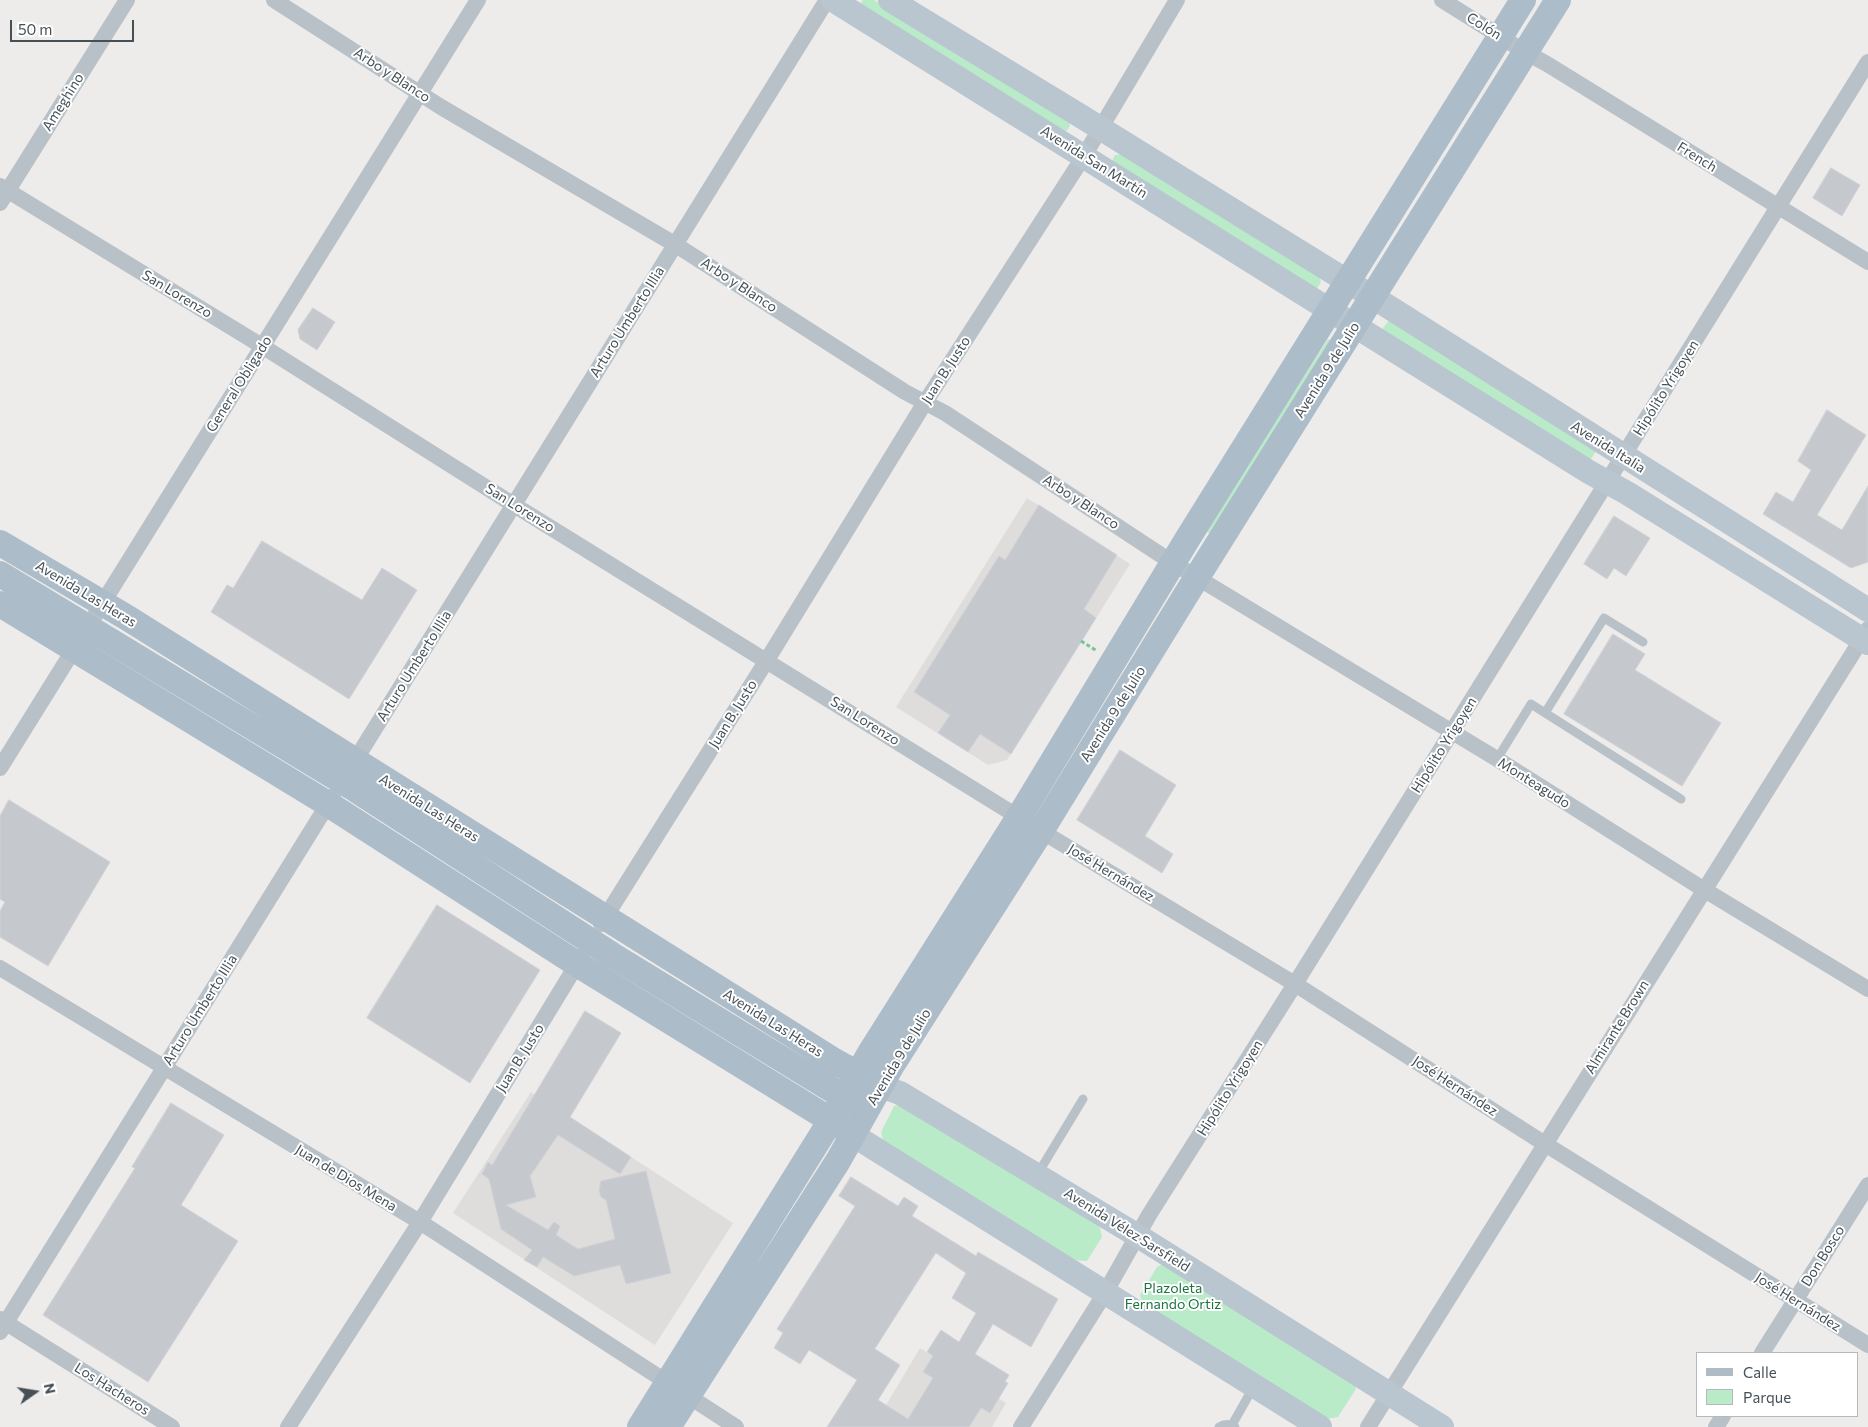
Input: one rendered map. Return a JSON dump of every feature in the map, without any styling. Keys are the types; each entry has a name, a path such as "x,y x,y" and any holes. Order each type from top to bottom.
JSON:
{"main road":[{"name":"Avenida San Martín","path":"833,0 1355,325"},
{"path":"890,0 1349,282"},
{"name":"Avenida 9 de Julio","path":"668,1427 677,1390 830,1120 1523,0"},
{"name":"Avenida 9 de Julio","path":"640,1427 677,1390 854,1135 880,1086 1041,831 1558,0"},
{"name":"Avenida Italia","path":"1349,282 1868,610"},
{"name":"Avenida Italia","path":"1355,325 1589,472 1866,637"},
{"name":"Avenida Las Heras","path":"0,543 102,603 591,941 844,1097"},
{"name":"Avenida Las Heras","path":"0,574 88,627 604,917 858,1074"},
{"path":"0,604 328,804 577,964 1320,1427"},
{"name":"Avenida Vélez Sarsfield","path":"858,1074 880,1086 900,1093 1138,1236 1388,1395 1442,1427"}],"street":[{"name":"Ameghino","path":"3,193 126,0"},
{"name":"Arbo y Blanco","path":"274,0 420,93 676,245 924,404 945,413 1198,579"},
{"name":"General Obligado","path":"0,768 478,0"},
{"name":"Arturo Umberto Illia","path":"2,1325 349,772 827,0"},
{"name":"Juan B. Justo","path":"288,1427 420,1222 604,917 767,660 924,404 1084,156 1177,0"},
{"name":"Colón","path":"1442,0 1525,52"},
{"name":"French","path":"1525,52 1868,262"},
{"name":"Hipólito Yrigoyen","path":"1021,1427 1105,1293 1149,1215 1296,984 1868,62"},
{"name":"San Lorenzo","path":"3,193 262,346 514,505 1041,831"},
{"name":"Monteagudo","path":"1198,579 1452,732 1703,889 1868,989"},
{"name":"Almirante Brown","path":"1368,1427 1703,889 1866,637"},
{"name":"José Hernández","path":"1041,831 1296,984 1545,1144 1868,1344"},
{"name":"Juan de Dios Mena","path":"0,968 420,1222 736,1427"},
{"name":"Don Bosco","path":"1763,1352 1868,1185"},
{"name":"Los Hacheros","path":"2,1325 172,1427"}],"lane":[{"path":"1545,713 1604,618 1643,642"},
{"path":"1497,760 1531,704 1680,799"},
{"path":"1037,1175 1083,1099"},
{"path":"1219,1427 1223,1425 1234,1426 1254,1386"}],"path":[{"path":"1081,641 1100,653"}],"shaded area":[{"path":"1027,498 1130,564 1007,760 988,765 896,707"},
{"path":"531,1092 733,1223 655,1345 453,1213"},
{"path":"920,1348 1006,1403 992,1427 873,1427"}],"green space":[{"path":"863,0 874,0 1069,119 1070,126 1066,132 859,5"},
{"path":"1122,154 1319,275 1321,282 1317,289 1111,163 1115,155"},
{"path":"1389,320 1596,451 1591,459 1586,462 1384,334 1383,328"},
{"path":"1328,339 1333,342 1211,534 1205,531"},
{"path":"909,1103 1098,1218 1102,1237 1087,1261 1069,1260 885,1148 881,1132 894,1106"},
{"name":"Plazoleta Fernando Ortiz","path":"1167,1262 1352,1377 1356,1389 1338,1417 1326,1419 1143,1307 1140,1295 1157,1267"}],"building":[{"path":"1831,168 1860,185 1842,216 1813,198"},
{"path":"313,308 335,322 317,350 300,339 298,330"},
{"path":"1827,410 1866,435 1817,515 1842,530 1868,486 1868,562 1851,568 1763,514 1776,492 1793,502 1811,470 1798,461"},
{"path":"1039,505 1117,555 1084,609 1096,618 1011,754 980,734 968,752 938,733 950,715 914,692 999,556 1005,560"},
{"path":"1614,516 1650,538 1626,576 1614,568 1607,579 1584,564"},
{"path":"262,541 362,600 382,568 417,590 349,699 211,612 227,585 233,588"},
{"path":"1613,634 1645,654 1635,670 1721,723 1682,786 1564,714"},
{"path":"1120,750 1176,785 1145,836 1173,854 1162,873 1077,820"},
{"path":"9,800 110,862 48,966 0,937 0,911 5,902 0,899 0,816"},
{"path":"437,905 540,970 470,1083 367,1018"},
{"path":"585,1011 621,1033 570,1117 631,1157 620,1174 558,1135 530,1176 536,1197 506,1205 548,1230 554,1222 560,1226 556,1235 578,1249 615,1239 606,1200 601,1197 599,1190 601,1181 646,1171 671,1273 626,1284 620,1265 574,1276 543,1257 537,1267 524,1260 532,1250 501,1229 489,1179 482,1174 488,1162 492,1165"},
{"path":"171,1103 224,1135 181,1205 238,1241 148,1382 43,1315 135,1168 132,1167"},
{"path":"851,1177 898,1206 904,1197 918,1206 912,1216 976,1256 978,1252 1058,1299 1031,1347 993,1324 975,1354 1009,1375 1005,1382 1008,1383 990,1413 981,1408 969,1427 827,1427 857,1380 809,1350 800,1364 774,1348 783,1333 777,1329 855,1206 839,1196","holes":["936,1253 966,1273 952,1298 976,1313 959,1342 941,1330 927,1352 933,1356 923,1372 933,1378 908,1419 878,1400 900,1365 875,1349"]}]}
